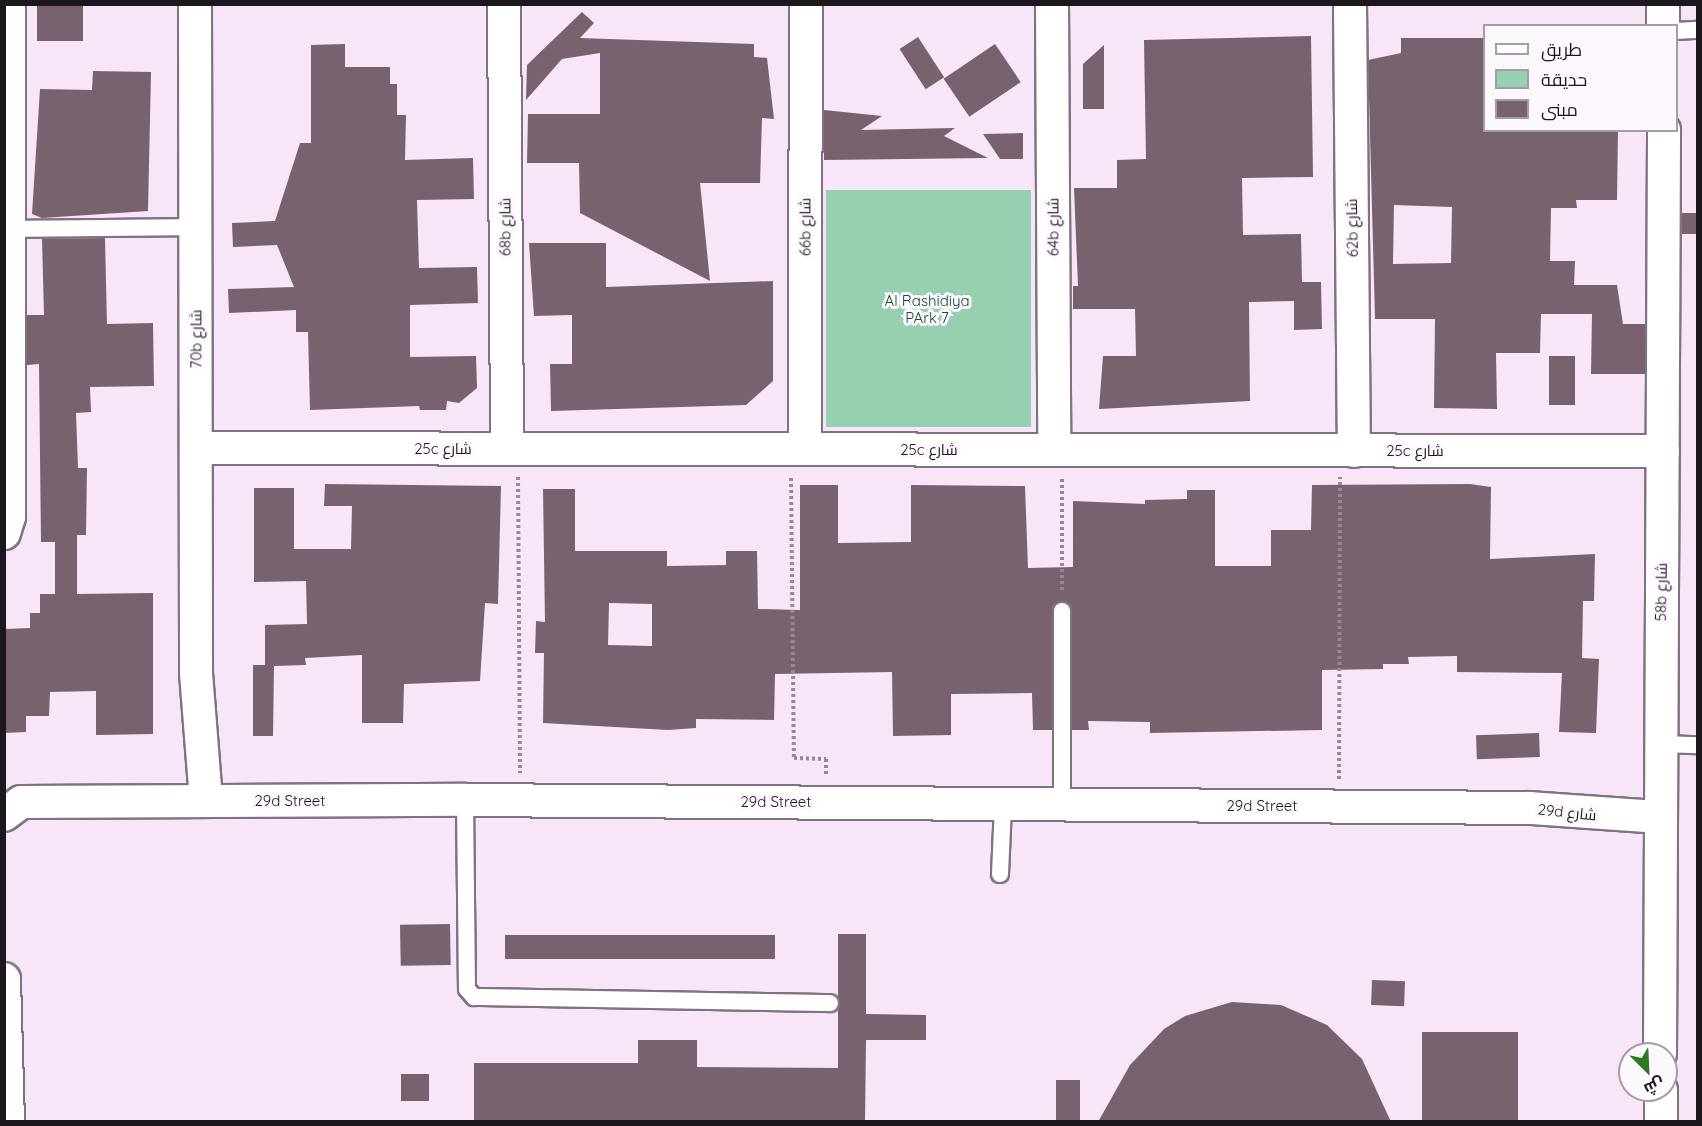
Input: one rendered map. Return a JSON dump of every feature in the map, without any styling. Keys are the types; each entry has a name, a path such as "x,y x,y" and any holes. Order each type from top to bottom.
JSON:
{"street":[{"path":"4,532 9,517 9,4"},
{"name":"70b شارع","path":"195,4 197,801"},
{"name":"68b شارع","path":"504,4 512,449"},
{"name":"66b شارع","path":"798,449 806,4"},
{"name":"64b شارع","path":"1052,4 1058,450"},
{"name":"62b شارع","path":"1347,450 1350,4"},
{"path":"1663,4 1663,24"},
{"name":"58b شارع","path":"1660,1042 1664,132"},
{"name":"25c شارع","path":"196,448 1663,451"},
{"name":"29d Street","path":"11,806 197,801 520,800 1530,808"},
{"name":"29d شارع","path":"1530,808 1660,806"},
{"path":"4,979 8,1122"},
{"path":"1661,1102 1661,1122"}],"lane":[{"path":"1678,31 1698,30"},
{"path":"9,229 196,227"},
{"path":"1062,611 1062,805"},
{"path":"1660,744 1698,745"},
{"path":"465,800 467,989 474,997 830,1004"},
{"path":"1000,873 1003,804"}],"path":[{"path":"512,449 520,800"},
{"path":"798,449 794,758 826,759 826,802"},
{"path":"1058,450 1062,611"},
{"path":"1339,807 1347,450"}],"green space":[{"name":"Al Rashidiya PArk 7","path":"826,190 1031,190 1031,427 826,427"}],"building":[{"path":"37,4 83,4 83,41 37,41"},
{"path":"582,12 594,23 580,38 754,44 754,57 767,58 774,119 762,118 760,183 700,183 710,281 580,213 579,163 527,163 528,114 600,114 600,53 562,59 526,100 527,65"},
{"path":"1311,36 1313,177 1242,178 1243,235 1301,234 1302,282 1321,282 1322,329 1294,330 1294,301 1249,302 1250,401 1099,409 1103,356 1136,356 1135,309 1073,309 1073,286 1078,286 1074,188 1117,188 1117,160 1146,159 1144,40"},
{"path":"918,37 944,77 926,89 900,49"},
{"path":"1401,38 1483,38 1483,132 1618,132 1617,200 1576,200 1577,208 1551,208 1550,261 1575,261 1574,285 1617,285 1623,324 1645,324 1645,374 1591,374 1592,314 1541,314 1540,353 1496,353 1497,409 1434,408 1435,319 1375,319 1368,60 1401,53","holes":["1394,205 1452,207 1451,263 1393,264"]},
{"path":"345,44 345,67 390,67 390,84 397,84 397,115 406,115 405,160 473,158 474,199 417,200 419,268 477,267 478,303 410,305 410,357 476,356 477,388 459,403 447,401 446,410 420,410 419,406 310,410 308,332 296,332 296,310 229,313 228,289 294,287 277,245 233,247 232,223 275,221 300,143 311,143 311,45"},
{"path":"995,44 1021,82 969,117 944,79"},
{"path":"1104,45 1104,109 1083,109 1083,64"},
{"path":"93,71 151,72 148,211 42,218 32,214 40,89 92,90"},
{"path":"824,110 882,116 861,130 955,128 944,136 988,158 824,160"},
{"path":"1023,133 1023,159 1000,159 983,134"},
{"path":"1682,213 1698,213 1698,234 1682,234"},
{"path":"105,238 107,324 153,323 154,386 90,387 91,412 76,413 78,468 87,468 86,535 77,535 77,594 153,593 153,734 96,735 96,691 50,692 49,716 26,716 26,732 4,733 4,629 30,628 30,613 40,613 40,594 55,594 55,542 41,542 39,364 27,365 27,315 44,315 42,239"},
{"path":"529,243 606,243 606,287 773,281 773,381 746,405 551,411 550,364 572,364 572,315 534,316"},
{"path":"1549,356 1575,356 1575,405 1549,405"},
{"path":"325,484 501,486 498,604 485,603 480,681 404,684 403,723 362,723 362,655 305,658 306,665 274,666 273,736 253,736 253,665 265,665 265,625 307,624 306,581 254,582 254,488 294,488 294,549 351,549 352,506 324,506"},
{"path":"1470,484 1491,487 1490,559 1595,554 1594,601 1583,601 1582,658 1599,659 1596,733 1559,732 1562,673 1457,672 1457,656 1408,657 1409,664 1383,664 1383,669 1322,670 1322,730 1150,733 1150,722 1088,721 1089,730 1072,730 1072,611 1063,601 1052,611 1052,730 1033,730 1032,693 951,694 951,735 893,736 892,672 775,674 774,720 696,719 696,728 668,730 543,723 544,653 535,653 536,621 545,622 543,489 575,489 575,551 667,551 667,566 726,565 726,551 757,551 758,609 800,610 800,485 838,485 838,543 911,542 911,485 1025,486 1028,568 1073,567 1073,501 1145,504 1145,500 1187,499 1187,490 1215,490 1215,566 1271,566 1271,530 1311,530 1312,485","holes":["609,603 652,604 652,646 608,645"]},
{"path":"1539,733 1540,757 1477,759 1476,735"},
{"path":"450,924 451,965 401,966 400,925"},
{"path":"838,934 866,934 866,1014 926,1015 926,1040 866,1040 865,1122 474,1122 474,1063 638,1063 638,1040 697,1040 697,1067 838,1068"},
{"path":"505,935 775,935 775,959 505,959"},
{"path":"1372,980 1405,981 1404,1006 1371,1005"},
{"path":"1232,1002 1281,1005 1327,1025 1362,1059 1391,1122 1098,1122 1130,1065 1164,1029 1185,1016"},
{"path":"1422,1032 1518,1032 1518,1122 1422,1122"},
{"path":"401,1074 429,1074 429,1101 401,1101"},
{"path":"1056,1080 1080,1080 1080,1122 1056,1122"}]}
